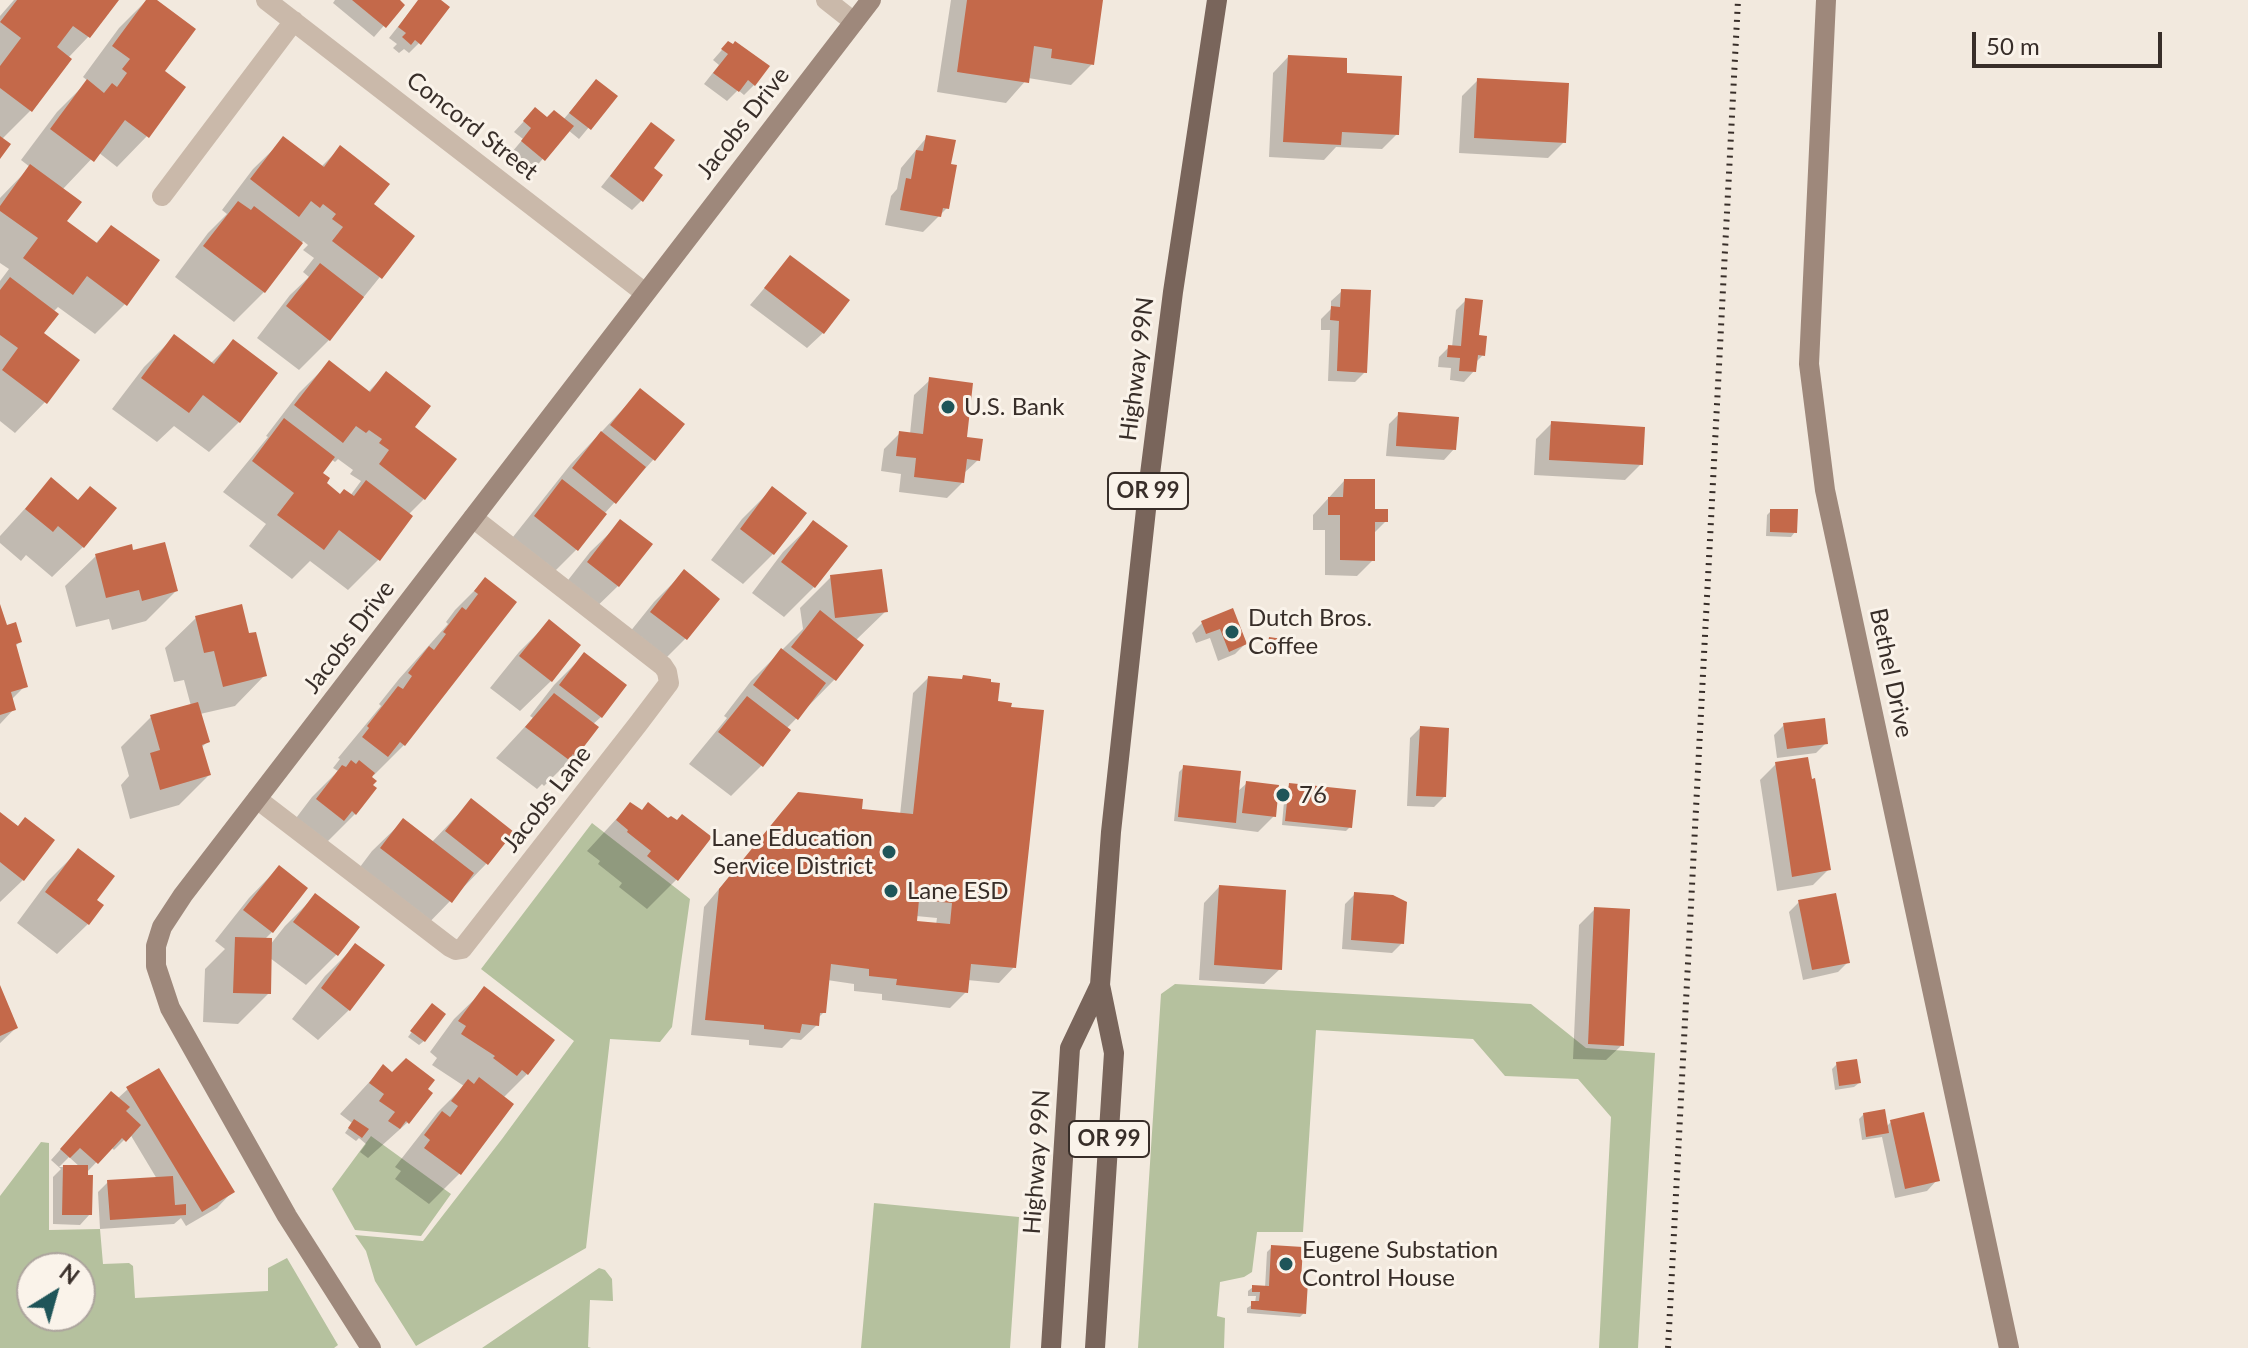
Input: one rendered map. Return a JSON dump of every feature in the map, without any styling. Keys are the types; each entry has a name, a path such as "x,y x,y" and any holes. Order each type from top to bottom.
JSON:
{"main road":[{"name":"Highway 99N","path":"1095,1348 1114,1053 1100,985 1111,832 1145,511 1173,292 1217,0"},
{"name":"Highway 99N","path":"1051,1348 1070,1048 1100,985"}],"street":[{"name":"Concord Street","path":"266,0 645,293"},
{"path":"826,0 854,22"},
{"name":"Jacobs Drive","path":"371,1348 287,1216 170,1008 156,966 156,946 162,927 183,895 871,0"},
{"name":"Bethel Drive","path":"1826,0 1809,364 1825,490 2009,1348"},
{"path":"162,196 294,21"},
{"name":"Jacobs Lane","path":"257,799 450,947 462,949 638,724 669,683 663,666 473,518"}],"green space":[{"path":"592,823 690,899 672,1027 660,1042 610,1039 586,1248 416,1346 375,1281 366,1251 355,1235 423,1241 574,1041 481,969"},
{"path":"1175,984 1531,1004 1586,1048 1655,1053 1638,1348 1599,1348 1611,1117 1578,1079 1505,1076 1473,1039 1316,1030 1303,1232 1257,1232 1252,1272 1220,1282 1217,1316 1225,1318 1224,1348 1138,1348 1161,994"},
{"path":"371,1136 451,1194 421,1236 355,1230 332,1189"},
{"path":"41,1142 49,1143 49,1230 100,1229 103,1264 129,1263 133,1266 135,1298 268,1291 268,1268 287,1258 338,1345 334,1348 0,1348 0,1196"},
{"path":"874,1203 1019,1217 1010,1348 861,1348"},
{"path":"599,1268 612,1279 613,1301 590,1300 588,1347 591,1348 482,1348"}],"building":[{"path":"17,0 119,0 90,38 73,26 57,47 72,59 32,112 0,88 0,66 21,38 0,22"},
{"path":"146,0 157,0 196,29 165,71 186,87 149,138 125,120 94,162 50,129 87,79 104,93 112,83 117,87 127,73 122,69 130,59 112,46"},
{"path":"352,0 400,0 405,5 386,28"},
{"path":"418,0 441,0 450,7 421,45 415,40 411,45 402,37 406,33 398,27"},
{"path":"967,0 1103,0 1094,65 1051,58 1052,49 1034,46 1029,83 957,72"},
{"path":"728,41 733,44 735,41 770,66 755,86 748,80 739,92 713,73 728,54 721,49"},
{"path":"1288,55 1347,58 1347,73 1402,76 1399,135 1342,132 1341,145 1283,142"},
{"path":"1477,78 1569,83 1566,143 1474,138"},
{"path":"596,79 618,96 591,130 569,113"},
{"path":"535,107 547,117 554,110 574,126 545,161 521,141 531,128 523,121"},
{"path":"651,122 675,140 654,168 663,175 643,202 610,176"},
{"path":"926,135 956,140 951,164 957,165 949,209 943,208 941,217 900,210 906,178 911,179 916,150 923,151"},
{"path":"0,136 11,144 0,159"},
{"path":"283,136 324,167 340,145 390,184 374,204 415,236 382,279 332,241 343,227 332,219 336,214 323,204 320,208 311,201 299,217 250,179"},
{"path":"30,164 82,202 67,221 97,243 111,225 160,260 127,306 87,276 73,295 23,258 38,238 0,211 0,206"},
{"path":"238,201 251,210 254,206 303,243 265,293 203,246"},
{"path":"790,255 850,300 824,334 764,288"},
{"path":"320,263 364,297 330,341 286,306"},
{"path":"10,277 59,314 44,333 80,360 47,404 2,370 18,348 0,335 0,290"},
{"path":"1341,289 1371,290 1367,373 1337,371 1339,321 1330,320 1331,306 1340,307"},
{"path":"1465,298 1483,300 1479,335 1487,336 1485,356 1478,355 1476,372 1459,371 1460,358 1447,357 1448,345 1461,346"},
{"path":"174,334 214,364 233,339 278,373 240,423 203,395 189,413 141,378"},
{"path":"329,360 370,392 386,371 431,406 415,427 457,459 425,500 379,464 389,450 379,443 382,439 356,426 343,443 294,405"},
{"name":"U.S. Bank","path":"929,377 973,383 967,437 983,439 980,461 967,459 964,483 914,477 916,458 896,456 899,431 923,434"},
{"path":"640,388 685,424 655,461 610,425"},
{"path":"1398,412 1459,417 1456,450 1396,446"},
{"path":"284,418 335,457 323,473 330,478 327,483 340,494 344,489 354,496 366,480 413,516 380,561 339,530 324,550 277,515 294,493 252,461"},
{"path":"1551,421 1645,427 1643,465 1549,460"},
{"path":"601,431 646,467 616,504 572,468"},
{"path":"51,477 78,500 90,486 117,508 84,548 58,526 53,532 25,509"},
{"path":"562,479 607,514 578,551 534,516"},
{"path":"1344,479 1375,479 1375,509 1388,509 1388,522 1375,522 1375,561 1340,560 1340,515 1328,515 1328,497 1343,497"},
{"path":"772,486 807,513 774,555 740,529"},
{"path":"1770,509 1798,509 1797,533 1770,532"},
{"path":"620,519 653,544 619,587 587,562"},
{"path":"813,520 848,546 815,588 781,562"},
{"path":"165,542 178,591 142,601 139,590 106,598 95,554 132,544 133,550"},
{"path":"684,569 720,599 687,640 650,612"},
{"path":"882,569 888,612 835,618 830,575"},
{"path":"485,577 517,602 405,746 400,742 388,757 362,737 369,728 367,726 398,686 403,689 412,676 408,673 429,646 434,650 462,607 466,610 478,594 474,591"},
{"path":"0,604 7,625 16,622 22,642 16,644 28,687 11,692 16,710 0,715"},
{"path":"242,604 249,633 256,632 267,676 223,687 214,651 204,653 195,616"},
{"name":"Dutch Bros. Coffee","path":"1233,608 1247,644 1229,652 1220,629 1206,634 1201,621"},
{"path":"820,610 864,645 836,681 791,647"},
{"path":"549,619 581,645 552,682 519,656"},
{"path":"1269,637 1283,639 1281,651 1267,650"},
{"path":"781,648 826,683 798,720 753,685"},
{"path":"584,652 627,685 602,718 559,685"},
{"name":"Lane Education Service District","path":"963,675 991,679 991,682 1000,683 998,701 1012,703 1011,707 1044,710 1016,968 971,964 968,993 896,985 897,979 869,976 869,969 831,964 826,1013 820,1013 819,1026 802,1024 800,1033 764,1029 764,1025 705,1020 719,889 798,792 863,799 862,809 913,814 928,676 962,679","holes":["919,900 952,903 950,924 917,921"]},
{"path":"554,693 599,727 576,757 573,754 569,760 525,727"},
{"path":"747,696 791,730 763,767 718,732"},
{"path":"198,702 210,742 202,745 211,775 160,790 150,753 160,750 150,715"},
{"path":"1825,718 1828,744 1787,749 1783,723"},
{"path":"1420,726 1449,728 1446,797 1416,796"},
{"path":"1808,757 1812,779 1815,778 1831,870 1792,877 1775,762"},
{"path":"351,760 356,764 359,760 375,773 372,777 377,781 373,785 377,788 356,815 352,811 344,821 316,799 342,765 346,767"},
{"path":"1183,765 1241,771 1236,823 1178,817"},
{"path":"1246,781 1279,785 1276,817 1242,813"},
{"path":"1289,783 1356,790 1352,828 1285,821"},
{"path":"471,798 514,832 488,865 445,831"},
{"path":"630,802 642,810 648,802 668,818 671,816 677,820 682,814 712,837 678,881 647,856 651,851 616,820"},
{"path":"0,812 18,826 25,817 55,840 24,881 0,862"},
{"path":"403,818 474,873 452,903 380,848"},
{"path":"78,848 115,876 97,900 104,905 89,925 45,892"},
{"path":"279,865 308,888 273,933 243,910"},
{"path":"1219,885 1286,890 1282,970 1214,965"},
{"path":"1354,892 1393,895 1407,902 1404,944 1351,940"},
{"path":"315,893 360,927 338,956 293,922"},
{"path":"1836,893 1850,963 1812,970 1798,900"},
{"path":"1594,907 1630,909 1624,1046 1588,1044"},
{"path":"235,937 272,938 271,994 233,993"},
{"path":"355,943 385,965 350,1011 321,988"},
{"path":"0,985 18,1028 0,1036"},
{"path":"484,986 555,1040 528,1075 522,1070 517,1076 493,1058 495,1056 461,1034 466,1026 458,1021"},
{"path":"432,1003 446,1014 425,1042 410,1031"},
{"path":"406,1058 435,1080 428,1089 433,1093 409,1124 406,1121 400,1129 388,1121 395,1112 379,1101 384,1094 369,1083 383,1064 392,1072"},
{"path":"1857,1059 1861,1083 1839,1086 1836,1062"},
{"path":"159,1068 235,1192 202,1212 126,1087"},
{"path":"479,1077 514,1104 461,1175 424,1148 430,1140 424,1135 442,1111 450,1117 458,1106 451,1101 468,1079 474,1084"},
{"path":"111,1091 130,1107 126,1111 141,1125 126,1142 122,1138 98,1164 80,1148 70,1158 60,1149"},
{"path":"1885,1109 1889,1133 1866,1137 1863,1113"},
{"path":"1924,1112 1940,1181 1905,1189 1890,1120"},
{"path":"354,1119 369,1129 362,1138 348,1128"},
{"path":"63,1165 88,1165 88,1175 93,1175 92,1215 62,1215"},
{"path":"173,1176 175,1205 186,1204 186,1215 110,1220 107,1180"},
{"name":"Eugene Substation Control House","path":"1271,1245 1303,1247 1301,1281 1308,1281 1306,1314 1251,1309 1251,1301 1259,1301 1260,1292 1252,1292 1252,1285 1269,1286"}],"railway":[{"path":"1668,1348 1738,0"}],"place":[{"name":"U.S. Bank","path":"948,407"},
{"name":"Dutch Bros. Coffee","path":"1232,632"},
{"name":"76","path":"1283,795"},
{"name":"Lane Education Service District","path":"889,852"},
{"name":"Lane ESD","path":"891,891"},
{"name":"Eugene Substation Control House","path":"1286,1264"}]}
